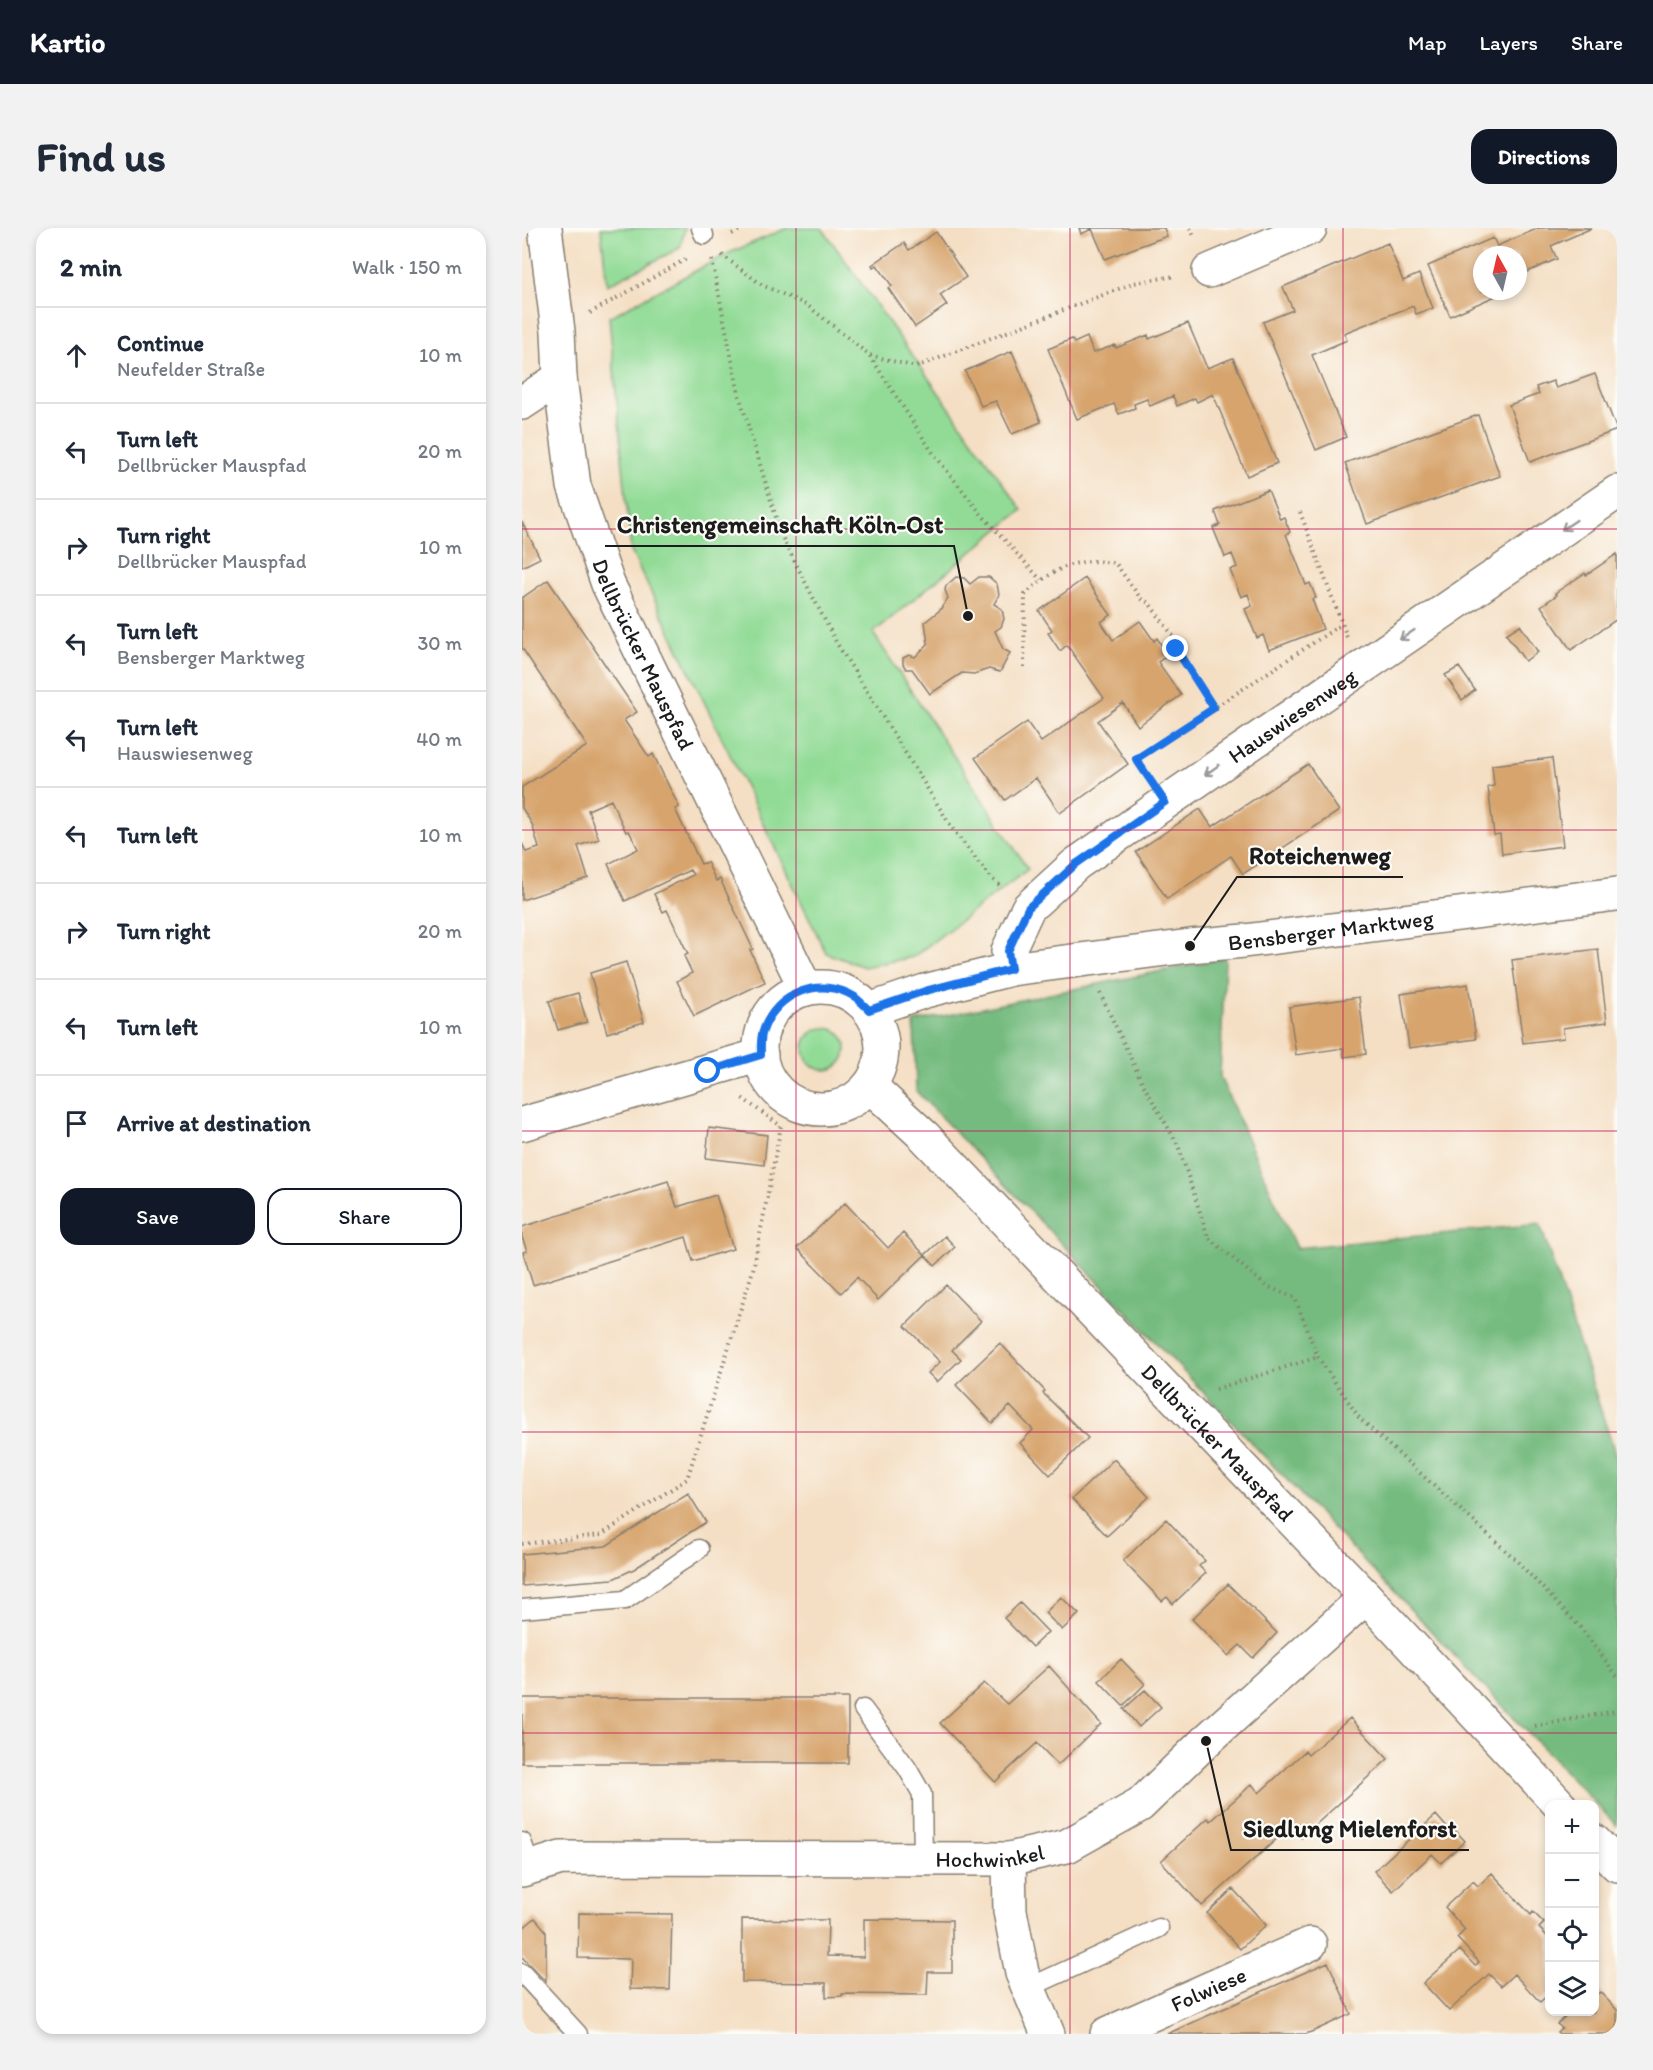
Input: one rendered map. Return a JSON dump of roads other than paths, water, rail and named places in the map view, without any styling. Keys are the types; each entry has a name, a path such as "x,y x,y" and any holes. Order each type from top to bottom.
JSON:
{"street":[{"name":"Dellbrücker Mauspfad","path":"545,228 558,331 560,378 574,486 608,584 806,989"},
{"path":"1209,272 1310,228"},
{"path":"522,403 560,378"},
{"name":"Hauswiesenweg","path":"1011,969 1008,951 1028,908 1076,864 1617,492"},
{"name":"Bensberger Marktweg","path":"869,1010 925,991 1011,969 1617,894"},
{"path":"823,987 841,990 856,998 869,1010 879,1028 883,1048 879,1068 870,1086 855,1099 835,1107 815,1109 795,1103 778,1091 766,1075 761,1055 762,1033 771,1014 786,998 806,989 823,987"},
{"path":"522,1124 761,1055"},
{"name":"Dellbrücker Mauspfad","path":"870,1086 924,1136 1366,1597 1555,1800"},
{"name":"Hochwinkel","path":"525,1860 561,1858 1009,1859 1066,1846 1140,1804 1206,1741 1366,1597"},
{"path":"1599,1846 1617,1865"},
{"path":"1009,1859 1010,1911 1022,1973 1048,2034"},
{"name":"Folwiese","path":"1107,2034 1310,1944"}],"lane":[{"path":"522,1609 625,1600 699,1549"},
{"path":"863,1709 907,1768 922,1794 923,1859"},
{"path":"1028,1988 1159,1928"},
{"path":"522,1973 578,2034"}],"place":[{"name":"Christengemeinschaft Köln-Ost","path":"968,616"},
{"name":"Roteichenweg","path":"1190,946"},
{"name":"Siedlung Mielenforst","path":"1206,1741"}]}
